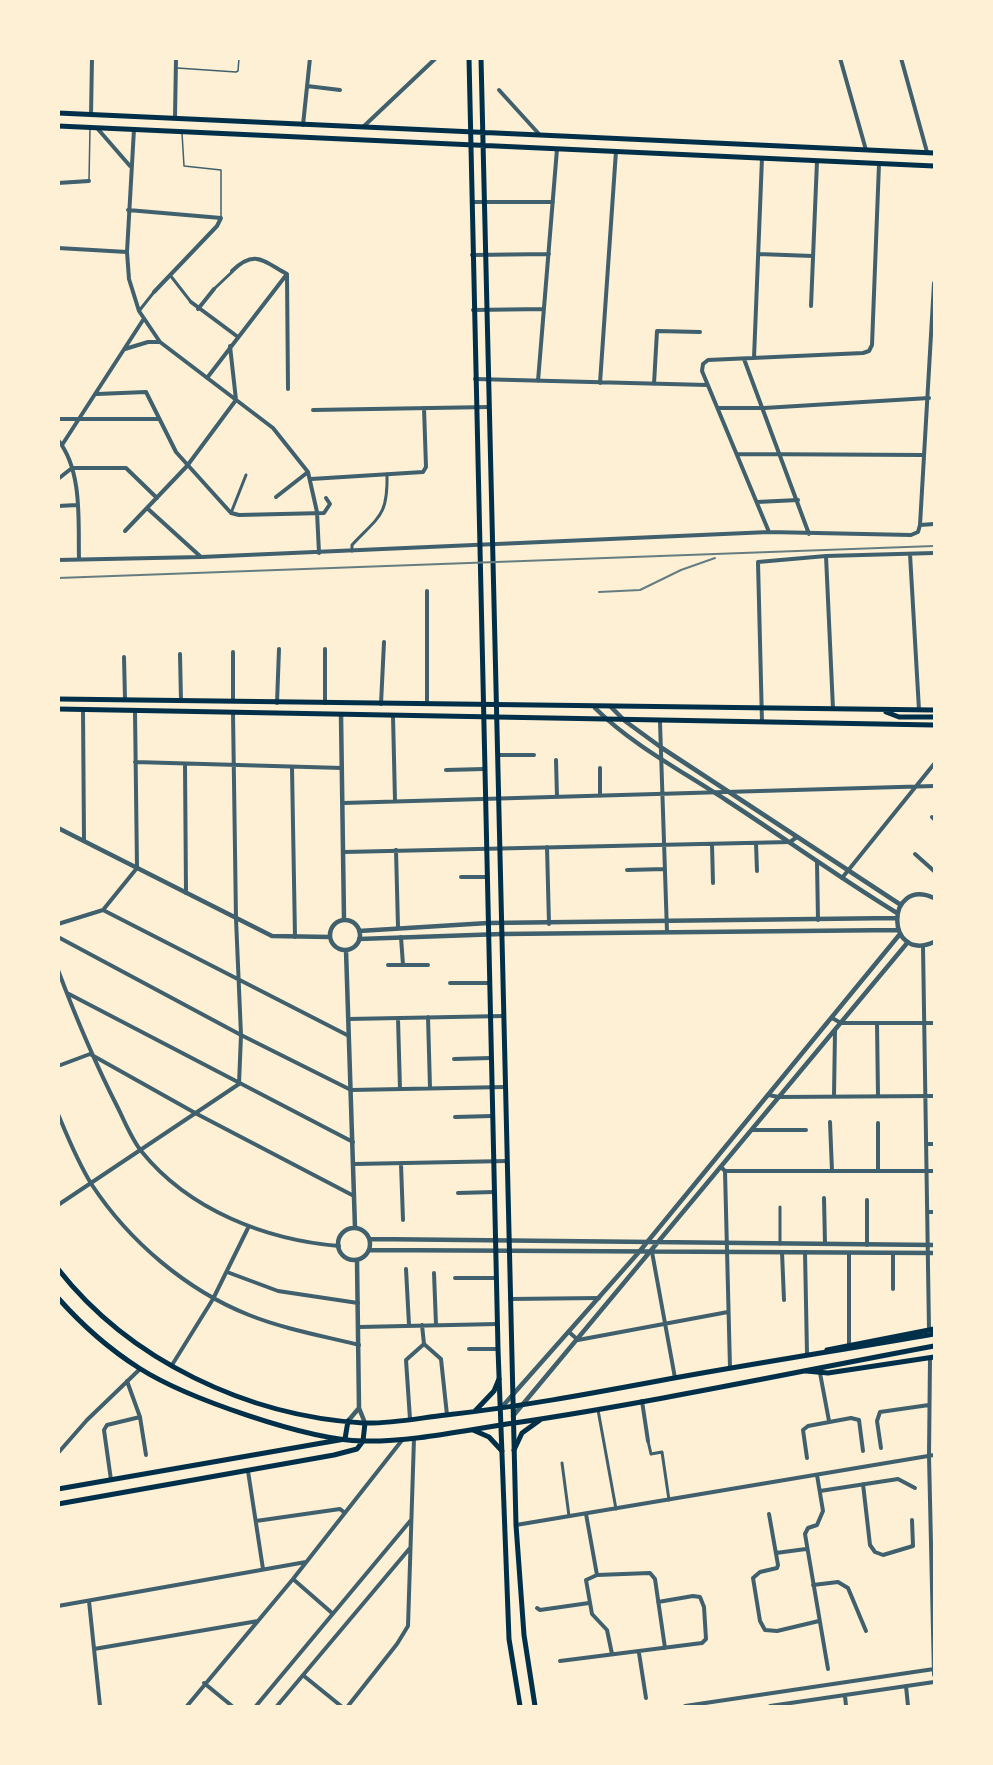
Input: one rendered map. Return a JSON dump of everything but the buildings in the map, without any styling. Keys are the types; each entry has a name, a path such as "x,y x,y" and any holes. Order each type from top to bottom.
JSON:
{"main road":[{"path":"469,58 474,379 497,1324 509,1639 520,1707"},
{"path":"481,58 516,1525 524,1635 535,1707"},
{"path":"58,113 934,153"},
{"path":"58,126 934,166"},
{"path":"58,699 483,707 934,710"},
{"path":"96,699 96,710"},
{"path":"58,709 660,722 934,725"},
{"path":"880,710 899,717 934,717"},
{"path":"58,1269 130,1339 172,1365 211,1385 259,1404 308,1415 364,1423 513,1408 807,1354 934,1334"},
{"path":"58,1298 101,1341 140,1369 202,1398 295,1430 363,1441 414,1437 501,1425 513,1420 543,1418 598,1409 934,1346"},
{"path":"819,1353 849,1344 932,1329"},
{"path":"804,1370 820,1372 932,1358"},
{"path":"473,1412 494,1391 499,1379"},
{"path":"514,1450 522,1433 543,1418"},
{"path":"345,1439 348,1421"},
{"path":"58,1504 350,1451 357,1449 363,1441 364,1423"},
{"path":"468,1429 484,1434 502,1451"},
{"path":"58,1489 345,1439"}],"street":[{"path":"91,115 92,58"},
{"path":"176,58 176,119"},
{"path":"303,125 310,58"},
{"path":"363,127 436,58"},
{"path":"840,58 866,151"},
{"path":"901,58 927,153"},
{"path":"307,86 340,90"},
{"path":"499,90 539,135"},
{"path":"97,128 131,167"},
{"path":"134,129 127,252 129,279 139,311 160,342 273,428 308,472 317,512 319,553"},
{"path":"538,381 557,148"},
{"path":"600,383 616,151"},
{"path":"754,358 762,158"},
{"path":"811,306 817,161"},
{"path":"769,532 708,386 702,370 703,364 708,360 869,351 872,345 879,164"},
{"path":"58,183 89,181"},
{"path":"471,202 553,202"},
{"path":"128,210 221,218 217,226 169,274 139,311"},
{"path":"58,248 127,252"},
{"path":"472,255 549,254"},
{"path":"758,254 813,256"},
{"path":"198,309 214,289 243,261 256,258 287,274"},
{"path":"169,274 198,309 238,337"},
{"path":"207,378 287,274"},
{"path":"287,274 288,388"},
{"path":"58,560 319,553 478,546 493,543 769,532 912,536 918,532 920,525 934,283"},
{"path":"473,310 544,309"},
{"path":"62,445 98,394 143,320"},
{"path":"654,384 657,331 700,332"},
{"path":"125,350 148,342 160,342"},
{"path":"125,531 187,466 236,400 230,346"},
{"path":"744,359 809,534"},
{"path":"474,379 708,386"},
{"path":"98,394 146,392 158,419 187,466 231,513 239,515 324,513 330,504 326,498"},
{"path":"718,408 764,408 929,398"},
{"path":"313,410 489,407"},
{"path":"310,479 423,472 426,467 424,408"},
{"path":"58,420 158,419"},
{"path":"58,440 72,468 77,506 79,560"},
{"path":"737,454 924,455"},
{"path":"58,479 72,468 126,468 157,498"},
{"path":"276,497 308,472"},
{"path":"352,551 352,545 384,510 388,500 387,474"},
{"path":"231,513 246,475"},
{"path":"757,502 798,500"},
{"path":"58,506 77,506"},
{"path":"147,508 201,557"},
{"path":"920,525 934,524"},
{"path":"762,722 758,562 826,556 934,553"},
{"path":"910,555 919,711"},
{"path":"826,556 833,709"},
{"path":"427,591 427,705"},
{"path":"381,705 384,642"},
{"path":"277,703 279,649"},
{"path":"325,649 325,704"},
{"path":"232,702 233,652"},
{"path":"180,654 181,701"},
{"path":"124,657 125,699"},
{"path":"612,707 625,720 662,748 733,792 846,871 901,905"},
{"path":"595,708 662,759 897,915"},
{"path":"83,710 84,841"},
{"path":"58,924 103,910 137,868 135,711"},
{"path":"233,713 236,919 241,1035 240,1084"},
{"path":"341,715 344,920"},
{"path":"393,716 395,801"},
{"path":"660,722 667,932"},
{"path":"498,755 534,755"},
{"path":"556,760 557,797"},
{"path":"135,762 342,768"},
{"path":"185,764 186,893"},
{"path":"842,879 846,871 934,764"},
{"path":"292,768 295,937"},
{"path":"600,768 600,796"},
{"path":"446,770 484,769"},
{"path":"343,803 934,786"},
{"path":"58,828 272,936 330,937"},
{"path":"344,852 790,842 797,837"},
{"path":"756,843 757,871"},
{"path":"712,844 713,883"},
{"path":"547,847 549,924"},
{"path":"396,850 398,927"},
{"path":"915,854 934,871"},
{"path":"817,862 818,920"},
{"path":"627,870 665,869"},
{"path":"461,877 487,877"},
{"path":"934,898 921,894 913,896 901,905 897,915 899,932 908,942 923,946 934,942"},
{"path":"103,910 349,1036"},
{"path":"359,931 488,923 818,920 897,915"},
{"path":"344,920 354,923 359,931 359,939 354,946 346,950 338,948 330,937 332,927 344,920"},
{"path":"782,920 782,932"},
{"path":"597,922 598,933"},
{"path":"359,939 502,934 899,932"},
{"path":"501,1408 639,1251 832,1018 899,932"},
{"path":"58,937 241,1035 351,1090 505,1087"},
{"path":"401,937 403,965"},
{"path":"513,1420 723,1169 752,1130 908,942"},
{"path":"923,946 927,1245 932,1329"},
{"path":"346,950 355,1228"},
{"path":"388,965 428,965"},
{"path":"58,970 90,1054 141,1151 170,1181 197,1200 248,1228 318,1245 339,1246"},
{"path":"450,983 489,983"},
{"path":"67,993 353,1142"},
{"path":"348,1019 504,1016"},
{"path":"428,1017 430,1088"},
{"path":"832,1018 841,1023 934,1023"},
{"path":"398,1019 400,1089"},
{"path":"877,1023 879,1096"},
{"path":"834,1096 835,1031"},
{"path":"58,1066 90,1054 197,1114 354,1196"},
{"path":"454,1059 491,1058"},
{"path":"58,1205 240,1084"},
{"path":"768,1095 779,1097 934,1096"},
{"path":"58,1114 91,1184 126,1230 162,1261 213,1299 258,1318 360,1345"},
{"path":"455,1118 492,1116"},
{"path":"830,1122 832,1171"},
{"path":"878,1123 878,1171"},
{"path":"752,1130 806,1130"},
{"path":"926,1144 934,1144"},
{"path":"354,1164 507,1161"},
{"path":"401,1164 403,1220"},
{"path":"723,1169 934,1171"},
{"path":"723,1169 730,1368"},
{"path":"458,1193 494,1192"},
{"path":"824,1198 825,1244"},
{"path":"867,1200 867,1245"},
{"path":"780,1207 780,1244"},
{"path":"927,1212 934,1212"},
{"path":"172,1365 213,1299 248,1228"},
{"path":"357,1260 347,1258 339,1246 340,1236 345,1231 355,1228 365,1232 369,1239 369,1250"},
{"path":"369,1239 934,1245"},
{"path":"575,1242 575,1251"},
{"path":"357,1260 369,1250 934,1253"},
{"path":"652,1252 675,1378"},
{"path":"782,1252 784,1300"},
{"path":"805,1252 807,1354"},
{"path":"849,1253 849,1344"},
{"path":"893,1253 893,1289"},
{"path":"357,1260 360,1345 359,1408 364,1423"},
{"path":"406,1269 409,1325"},
{"path":"227,1272 278,1291 358,1303"},
{"path":"434,1273 436,1325"},
{"path":"455,1278 496,1278"},
{"path":"510,1299 598,1298"},
{"path":"578,1340 728,1311"},
{"path":"359,1327 497,1324"},
{"path":"422,1325 423,1344 441,1359 447,1415"},
{"path":"569,1332 578,1340"},
{"path":"410,1419 406,1360 423,1344"},
{"path":"469,1349 498,1349"},
{"path":"685,1707 934,1671 932,1456 929,1406 932,1358"},
{"path":"58,1452 140,1369"},
{"path":"820,1372 829,1421"},
{"path":"127,1381 140,1417 146,1455"},
{"path":"642,1401 651,1454 662,1452 669,1500"},
{"path":"881,1448 877,1421 880,1412 929,1406"},
{"path":"348,1421 359,1408"},
{"path":"598,1409 616,1509"},
{"path":"111,1479 104,1430 108,1425 140,1417"},
{"path":"807,1458 803,1430 808,1426 851,1418 859,1420 863,1451"},
{"path":"348,1707 401,1639 409,1618 414,1437"},
{"path":"187,1707 204,1683 293,1579 404,1438"},
{"path":"516,1525 932,1456"},
{"path":"562,1463 569,1516"},
{"path":"248,1470 263,1569"},
{"path":"817,1475 823,1511 817,1525 805,1530 806,1549 828,1669"},
{"path":"820,1491 898,1479 915,1488"},
{"path":"863,1484 870,1545 875,1552 883,1555 913,1546 912,1520"},
{"path":"255,1521 340,1509 345,1513"},
{"path":"586,1514 597,1575"},
{"path":"769,1514 777,1568 760,1572 753,1578 760,1621 765,1630 777,1631 819,1621"},
{"path":"256,1707 332,1613 412,1520"},
{"path":"277,1707 410,1547"},
{"path":"776,1553 806,1549"},
{"path":"58,1606 306,1562"},
{"path":"612,1654 608,1629 596,1620 589,1603 586,1580 597,1575 650,1573 655,1579 665,1648"},
{"path":"293,1579 332,1613"},
{"path":"813,1585 838,1582 848,1588 866,1630"},
{"path":"560,1661 639,1653 702,1643 706,1640 704,1607 700,1597 693,1596 658,1602"},
{"path":"89,1601 100,1707"},
{"path":"537,1608 540,1610 589,1603"},
{"path":"94,1649 258,1621"},
{"path":"639,1653 646,1698"},
{"path":"304,1676 341,1707"},
{"path":"770,1707 934,1682"},
{"path":"204,1683 232,1707"},
{"path":"906,1686 908,1707"},
{"path":"785,1692 787,1705"},
{"path":"845,1696 846,1707"}],"lane":[{"path":"176,68 236,72 240,58"},
{"path":"89,181 90,128"},
{"path":"183,131 184,165 221,170 221,218"}],"railway":[{"path":"58,578 934,546"},
{"path":"599,592 640,590 681,570 715,558"}]}
